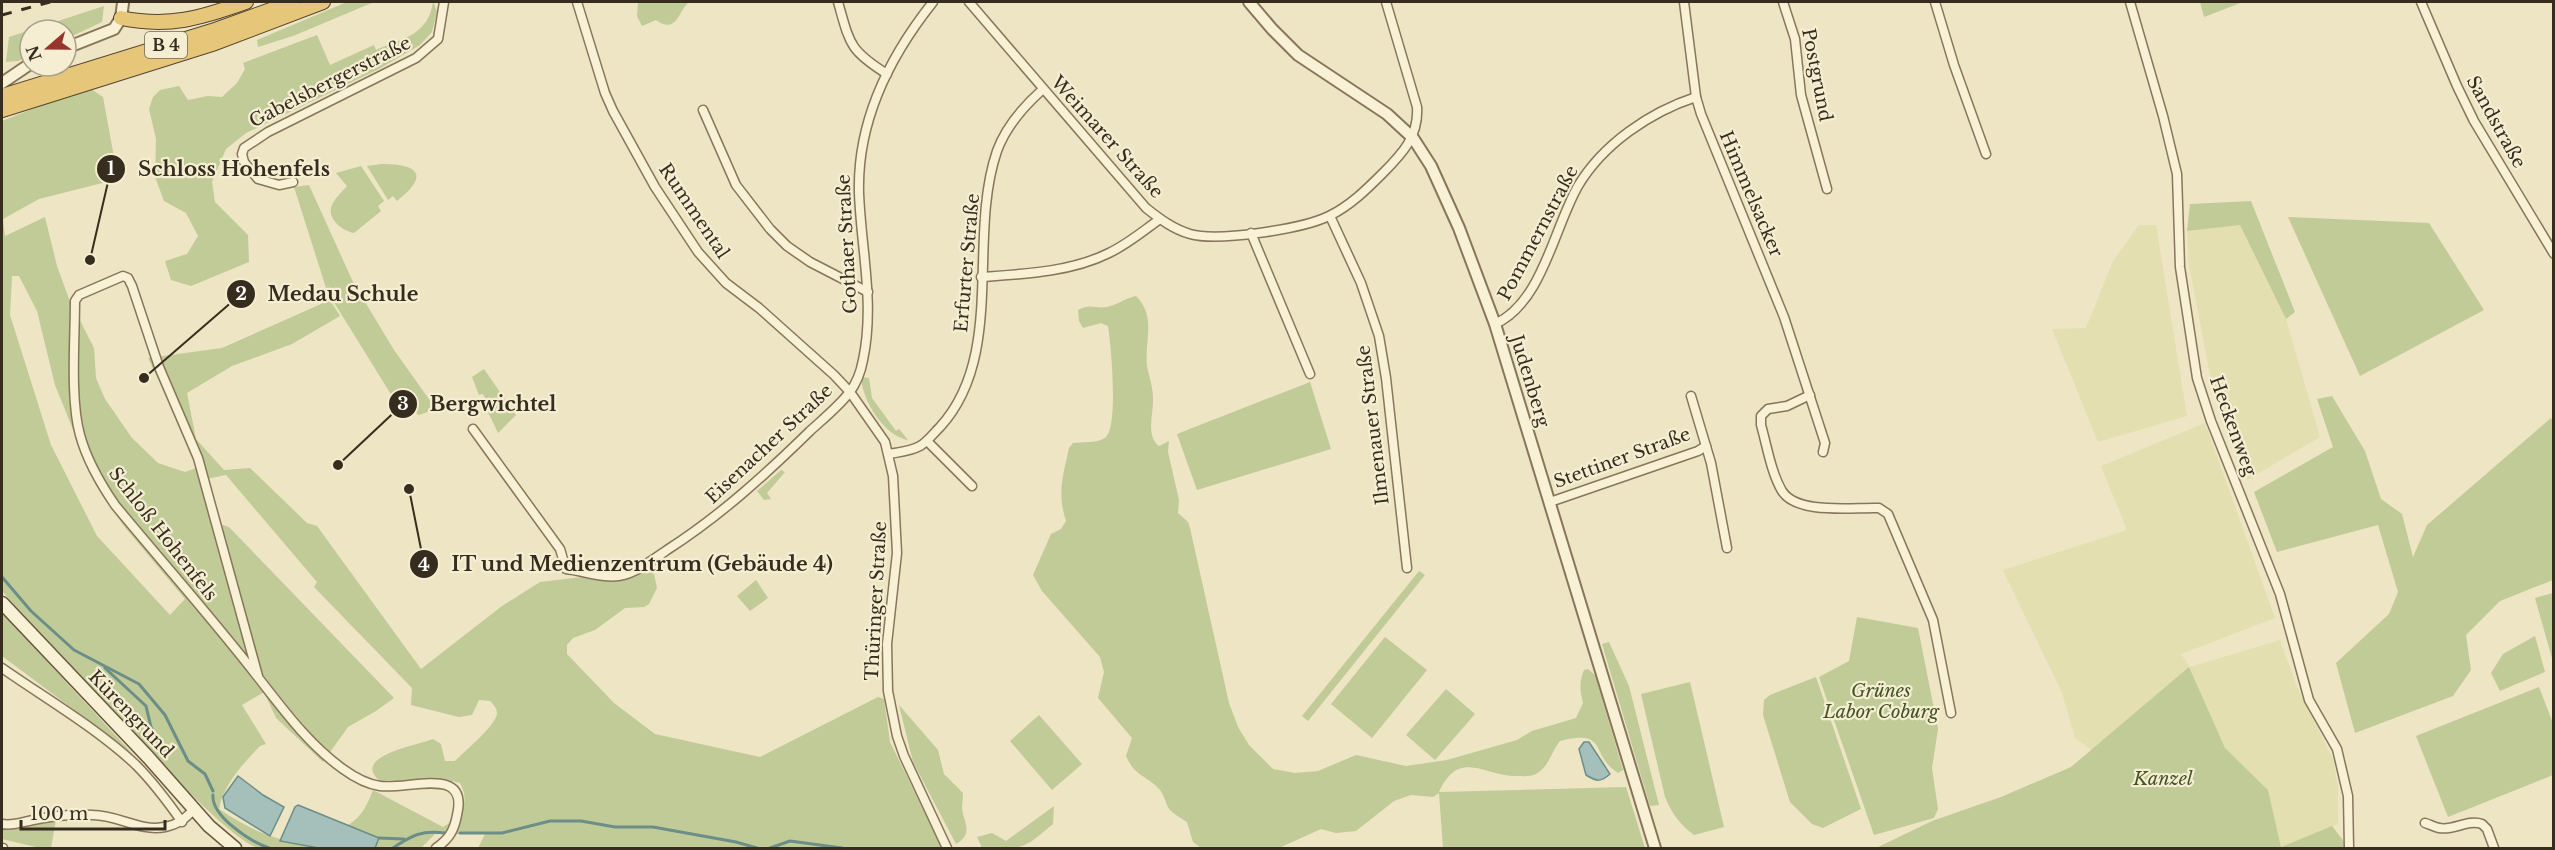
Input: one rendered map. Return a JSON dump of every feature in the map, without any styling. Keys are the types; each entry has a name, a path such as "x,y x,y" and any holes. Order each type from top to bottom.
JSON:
{"highway":[{"path":"121,18 166,24 182,22 246,2"},
{"name":"B 4","path":"2,110 40,91 292,2"},
{"name":"B 4","path":"2,96 40,91 215,43 323,2"}],"main road":[{"name":"Kürengrund","path":"2,603 195,808 223,844 235,849"}],"street":[{"name":"Gabelsbergerstraße","path":"293,182 279,185 258,179 244,162 242,154 244,148 268,132 416,58 438,39 444,2"},
{"name":"Rummental","path":"577,2 599,75 613,111 655,187 698,252 726,283 759,308 834,375 849,392"},
{"path":"838,2 845,26 858,54 887,74"},
{"name":"Gothaer Straße","path":"849,392 863,360 868,292 860,193 860,169 868,123 887,74 908,36 933,2"},
{"name":"Weimarer Straße","path":"969,2 1042,90 1146,208 1160,219 1191,234 1217,237 1292,228 1330,216 1366,190 1396,160 1413,138"},
{"name":"Judenberg","path":"1249,2 1298,55 1387,114 1413,138 1431,166 1460,228 1495,324 1655,849"},
{"path":"1386,2 1417,107 1418,120 1413,138"},
{"name":"Himmelsacker","path":"1684,2 1696,97 1708,137 1784,317 1825,443 1823,452"},
{"name":"Postgrund","path":"1783,2 1795,39 1801,95 1827,189"},
{"path":"1935,2 1954,65 1986,154"},
{"name":"Heckenweg","path":"2130,2 2177,174 2180,267 2197,378 2211,421 2280,594 2309,700 2337,749 2348,796 2349,849"},
{"name":"Sandstraße","path":"2421,2 2474,121 2553,254"},
{"path":"78,43 114,29 121,18 123,3"},
{"path":"2,83 18,72"},
{"name":"Erfurter Straße","path":"889,454 909,450 927,441 952,414 966,388 977,343 988,192 997,150 1018,113 1042,90"},
{"name":"Pommernstraße","path":"1495,324 1513,315 1521,306 1535,282 1577,189 1600,158 1639,125 1667,109 1696,97"},
{"path":"703,110 735,185 770,229 787,246 810,262 868,292"},
{"name":"Ilmenauer Straße","path":"1330,216 1361,282 1381,346 1407,568"},
{"path":"981,278 1047,271 1089,260 1107,254 1127,243 1160,219"},
{"path":"1251,233 1310,374"},
{"name":"Schloß Hohenfels","path":"258,676 198,458 159,367 132,286 128,278 123,276 79,295 75,301 76,411 85,450 94,471 115,505 258,676 304,735 333,761 356,778 380,786 448,784 455,789 459,809 454,830 449,838 436,849"},
{"name":"Thüringer Straße","path":"849,392 879,432 889,454 896,507 897,553 887,644 888,692 897,736 904,756 948,849"},
{"name":"Eisenacher Straße","path":"473,429 560,549 566,569 604,576 624,575 660,555 712,520 780,460 849,392"},
{"path":"1810,395 1787,406 1768,409 1762,413 1761,425 1776,478 1787,497 1806,506 1879,508 1888,514 1933,620 1951,713"},
{"name":"Stettiner Straße","path":"1691,396 1706,446 1727,548"},
{"path":"927,441 972,486"},
{"name":"Stettiner Straße","path":"1550,502 1698,451 1706,446"},
{"path":"2,668 111,745 135,765 164,797 182,822"},
{"path":"2,824 17,824 53,816 91,814 111,816 153,828 182,822 195,808"},
{"path":"2425,823 2439,828 2453,828 2472,822 2482,824 2487,829 2494,849"}],"shaded area":[{"path":"2139,225 2156,225 2187,416 2098,442 2052,329 2086,328 2113,261"},
{"path":"2240,225 2286,319 2320,437 2247,480 2213,390 2189,265 2187,231"},
{"path":"2205,423 2275,618 2181,654 2190,667 2280,640 2297,687 2333,759 2338,786 2338,824 2281,847 2268,790 2225,748 2189,668 2092,750 2075,738 2062,693 2003,570 2127,530 2101,466"}],"green space":[{"path":"347,2 374,2 293,36 258,47 257,40"},
{"path":"433,2 437,11 432,32 420,45 379,69 246,133 226,149 212,182 215,202 248,235 249,262 191,286 171,280 165,261 187,254 198,236 186,213 164,201 155,177 156,139 149,109 153,97 160,90 179,86 188,100 208,96 222,97 237,83 245,69 243,63 317,35 330,65 374,45 376,50 420,29 426,22"},
{"path":"638,2 689,2 673,23 668,25 656,20 642,26 637,16"},
{"path":"2200,2 2243,2 2204,17"},
{"path":"104,6 102,22 78,33 78,18 67,18"},
{"path":"18,34 18,61 6,62 9,37"},
{"path":"88,87 103,97 118,179 39,199 3,219 5,236 45,217 57,266 69,299 94,348 96,378 105,399 132,438 158,463 185,472 196,468 192,450 148,358 222,348 330,300 340,316 292,344 232,366 187,393 196,439 224,470 250,468 307,523 317,526 421,669 502,606 540,582 590,576 606,581 619,580 632,577 652,565 657,588 649,604 644,607 625,608 595,630 573,638 567,645 567,654 614,703 655,734 760,757 878,697 884,699 890,742 942,848 478,848 485,834 435,834 421,848 375,848 379,838 348,825 366,806 373,790 443,827 459,814 465,797 460,783 448,780 384,784 374,775 373,766 378,759 433,739 441,744 445,761 455,761 491,725 497,714 496,708 490,701 479,700 472,715 459,717 411,705 412,688 314,587 317,582 226,475 207,479 220,524 229,527 394,698 348,727 323,762 276,718 264,692 242,705 266,744 260,746 235,775 225,791 219,809 267,834 319,848 259,848 242,839 218,820 125,727 56,651 50,648 2,591 2,121","holes":["12,276 19,276 37,311 55,385 95,484 123,525 185,599 170,615 97,536 51,445 10,315"]},
{"path":"381,164 404,166 416,173 414,184 397,201 393,196 388,200 367,166"},
{"path":"361,166 384,201 378,206 381,211 354,233 337,224 331,215 331,210 335,200 347,186 336,173"},
{"path":"309,185 353,282 394,350 436,409 419,415 392,396 327,291 294,187"},
{"path":"2251,201 2295,312 2286,319 2240,225 2187,231 2190,204"},
{"path":"2288,217 2429,223 2484,310 2360,376"},
{"path":"1136,296 1146,312 1148,321 1147,366 1153,394 1152,436 1159,446 1169,441 1168,452 1179,500 1178,513 1188,522 1190,528 1229,703 1238,727 1249,745 1273,769 1295,773 1318,771 1356,755 1406,766 1447,760 1517,740 1532,731 1576,718 1583,703 1581,679 1584,670 1588,669 1595,675 1623,770 1618,773 1609,766 1597,745 1592,741 1586,738 1575,738 1560,741 1544,767 1534,775 1505,775 1464,768 1455,771 1439,792 1626,787 1645,848 1443,848 1439,793 1433,797 1411,795 1394,801 1356,831 1336,833 1321,829 1279,848 1201,848 1193,842 1187,822 1169,809 1160,790 1133,768 1126,756 1132,738 1098,698 1104,672 1100,657 1042,591 1033,575 1051,534 1061,529 1066,521 1061,493 1069,448 1073,443 1094,442 1105,438 1112,419 1113,385 1108,326 1101,323 1083,328 1079,321 1078,310 1089,307 1107,307"},
{"path":"484,369 516,415 498,433 485,406 488,404 483,394 479,395 472,377"},
{"path":"861,377 869,378 872,398 896,431 899,429 908,440 891,432 876,416 865,396"},
{"path":"1310,382 1331,449 1197,490 1177,434"},
{"path":"2332,396 2365,451 2381,499 2402,514 2413,557 2427,525 2551,418 2553,422 2553,580 2500,601 2466,635 2471,670 2453,696 2355,733 2336,663 2389,614 2398,592 2378,525 2277,552 2254,492 2333,447 2317,399"},
{"path":"781,470 785,472 767,493 771,499 764,500 757,491"},
{"path":"1419,571 1425,575 1308,721 1302,716"},
{"path":"756,580 768,598 750,611 737,596"},
{"path":"2554,593 2553,662 2535,598"},
{"path":"2,613 132,753 2,656"},
{"name":"Grünes Labor Coburg","path":"1857,617 1918,628 1938,729 1932,768 1938,809 1934,818 1874,835 1819,677 1849,661"},
{"path":"2535,636 2545,672 2500,691 2491,673 2503,654"},
{"path":"1385,637 1427,670 1372,738 1331,704"},
{"path":"1609,642 1629,686 1659,805 1650,806 1602,644"},
{"name":"Kanzel","path":"2189,667 2225,748 2268,790 2281,847 2332,826 2349,848 1876,848 1932,821 2001,797 2071,767"},
{"path":"1816,677 1861,809 1823,828 1812,824 1790,802 1763,715 1764,700 1770,695"},
{"path":"1690,682 1724,827 1694,835 1676,818 1665,797 1641,694"},
{"path":"2539,687 2553,723 2553,775 2448,817 2416,736"},
{"path":"1446,689 1475,714 1435,760 1406,735"},
{"path":"899,705 938,750 944,774 963,793 962,808 966,832 962,840 956,844 913,762"},
{"path":"1039,715 1082,764 1052,790 1010,741"},
{"path":"1054,806 1053,824 1035,839 1015,848 982,848 977,837 992,833 1006,841"},
{"path":"56,820 51,848 40,848 2,839 2,828 20,829"}],"water":[{"path":"1584,742 1589,742 1610,774 1604,779 1596,780 1586,775 1579,749"},
{"path":"238,776 284,807 270,836 225,808 223,797"},
{"path":"298,805 379,838 375,848 319,848 280,841"}],"waterway":[{"path":"2,577 31,611 74,650 139,684 165,715 188,761 205,774 213,791"},
{"path":"105,668 146,706 151,727 160,748"},
{"path":"213,795 214,803 225,819 252,840 269,848"},
{"path":"460,833 502,833 550,821 581,821 615,827 653,827 757,848"},
{"path":"393,848 418,834 445,833"},
{"path":"379,838 404,839"},
{"path":"770,848 790,841 842,848"}],"railway":[{"path":"2,15 50,2"}],"place":[{"name":"Schloss Hohenfels","path":"90,260"},
{"name":"Medau Schule","path":"144,378"},
{"name":"Bergwichtel","path":"338,465"},
{"name":"IT und Medienzentrum (Gebäude 4)","path":"409,489"}]}
